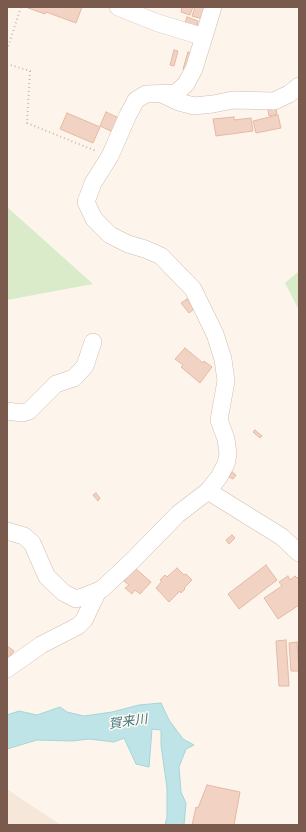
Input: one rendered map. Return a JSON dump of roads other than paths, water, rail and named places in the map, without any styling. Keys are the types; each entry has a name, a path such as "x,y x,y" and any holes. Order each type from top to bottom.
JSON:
{"street":[{"path":"118,7 158,23 204,37"},
{"path":"7,530 24,536 32,544 47,577 64,593 76,599 98,591 132,561 178,514 208,491 219,477 226,464 228,454 226,439 219,420 226,381 223,359 214,334 193,289 161,256 128,244 110,235 94,219 86,202 93,184 110,156 136,100 146,94 176,93 186,84 194,69 213,7"},
{"path":"162,94 179,102 194,106 233,100 274,101 289,94 299,86"},
{"path":"7,411 22,413 29,411 56,384 74,378 85,366 93,342"},
{"path":"208,491 282,537 299,553"},
{"path":"7,669 41,645 78,626 84,620 98,591"}],"water":[{"name":"賀来川","path":"161,703 169,720 183,739 194,745 186,749 179,767 181,792 186,803 184,825 165,825 167,817 167,788 161,745 161,730 152,729 149,767 136,764 124,738 114,742 89,739 72,741 37,740 7,749 7,715 19,711 37,715 60,707 67,712 84,716 112,712 139,705"}]}
